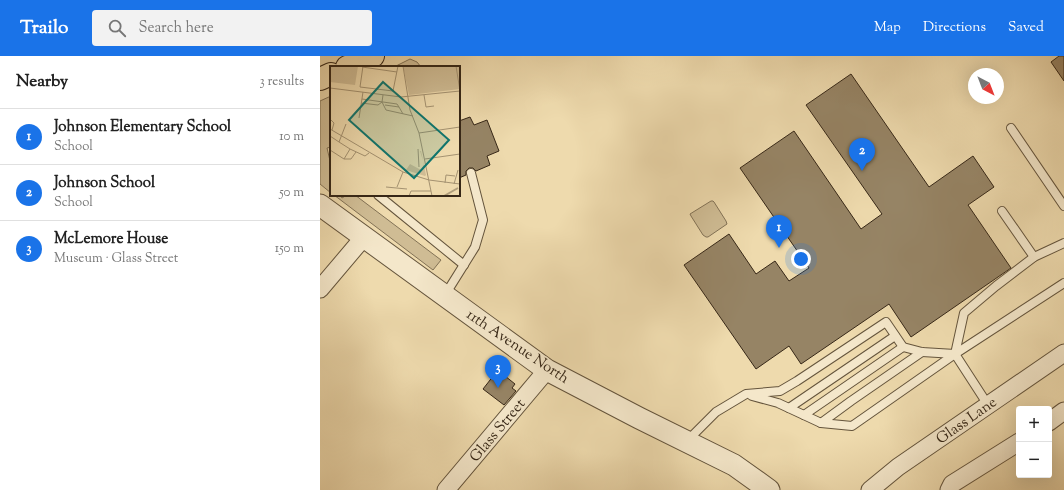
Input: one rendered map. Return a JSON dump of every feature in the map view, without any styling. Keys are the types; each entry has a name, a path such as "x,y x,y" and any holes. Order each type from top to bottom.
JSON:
{"main road":[{"path":"350,66 373,56"},
{"path":"320,79 330,74"}],"street":[{"name":"11th Avenue North","path":"320,205 547,370 686,442 734,465 769,490"},
{"path":"320,289 364,237"},
{"name":"Glass Lane","path":"870,490 898,467 1064,353"},
{"name":"Glass Street","path":"446,490 547,370"},
{"path":"1052,420 1064,411"},
{"path":"949,490 952,484 1016,444"}],"lane":[{"path":"1011,128 1064,206"},
{"path":"445,296 475,247 482,220 472,173"},
{"path":"379,196 464,264"},
{"path":"1002,211 1034,257"},
{"path":"988,405 955,354 964,313 1034,257 1064,242"},
{"path":"746,394 778,402 821,423 852,426 955,354 1064,283"},
{"path":"686,442 716,412 746,394 780,391 886,322 903,347 922,352 955,354"},
{"path":"789,408 895,336"},
{"path":"804,415 903,347"},
{"path":"821,423 922,352"}],"shaded area":[{"path":"410,59 417,62 420,66 396,66"},
{"path":"330,96 330,147 327,148 330,161 330,192 320,184 320,101"},
{"path":"335,196 341,196 342,198 345,196 356,196 441,260 433,270"},
{"path":"711,201 714,202 727,224 706,237 703,235 690,214"}],"building":[{"path":"1059,56 1064,56 1064,81 1051,62"},
{"path":"851,74 929,187 973,156 994,187 968,205 1011,268 911,337 889,304 801,364 789,346 756,369 684,265 729,234 756,274 775,261 789,281 809,268 740,168 794,131 861,229 882,214 806,105"},
{"path":"470,117 474,125 487,120 499,151 487,156 490,165 476,171 473,168 469,168 466,171 466,175 460,178 460,121"},
{"path":"500,372 515,384 512,388 516,391 504,405 483,389 494,375 496,377"}],"place":[{"name":"Johnson School","path":"862,171"},
{"name":"Johnson Elementary School","path":"779,248"},
{"name":"McLemore House","path":"498,388"}]}
